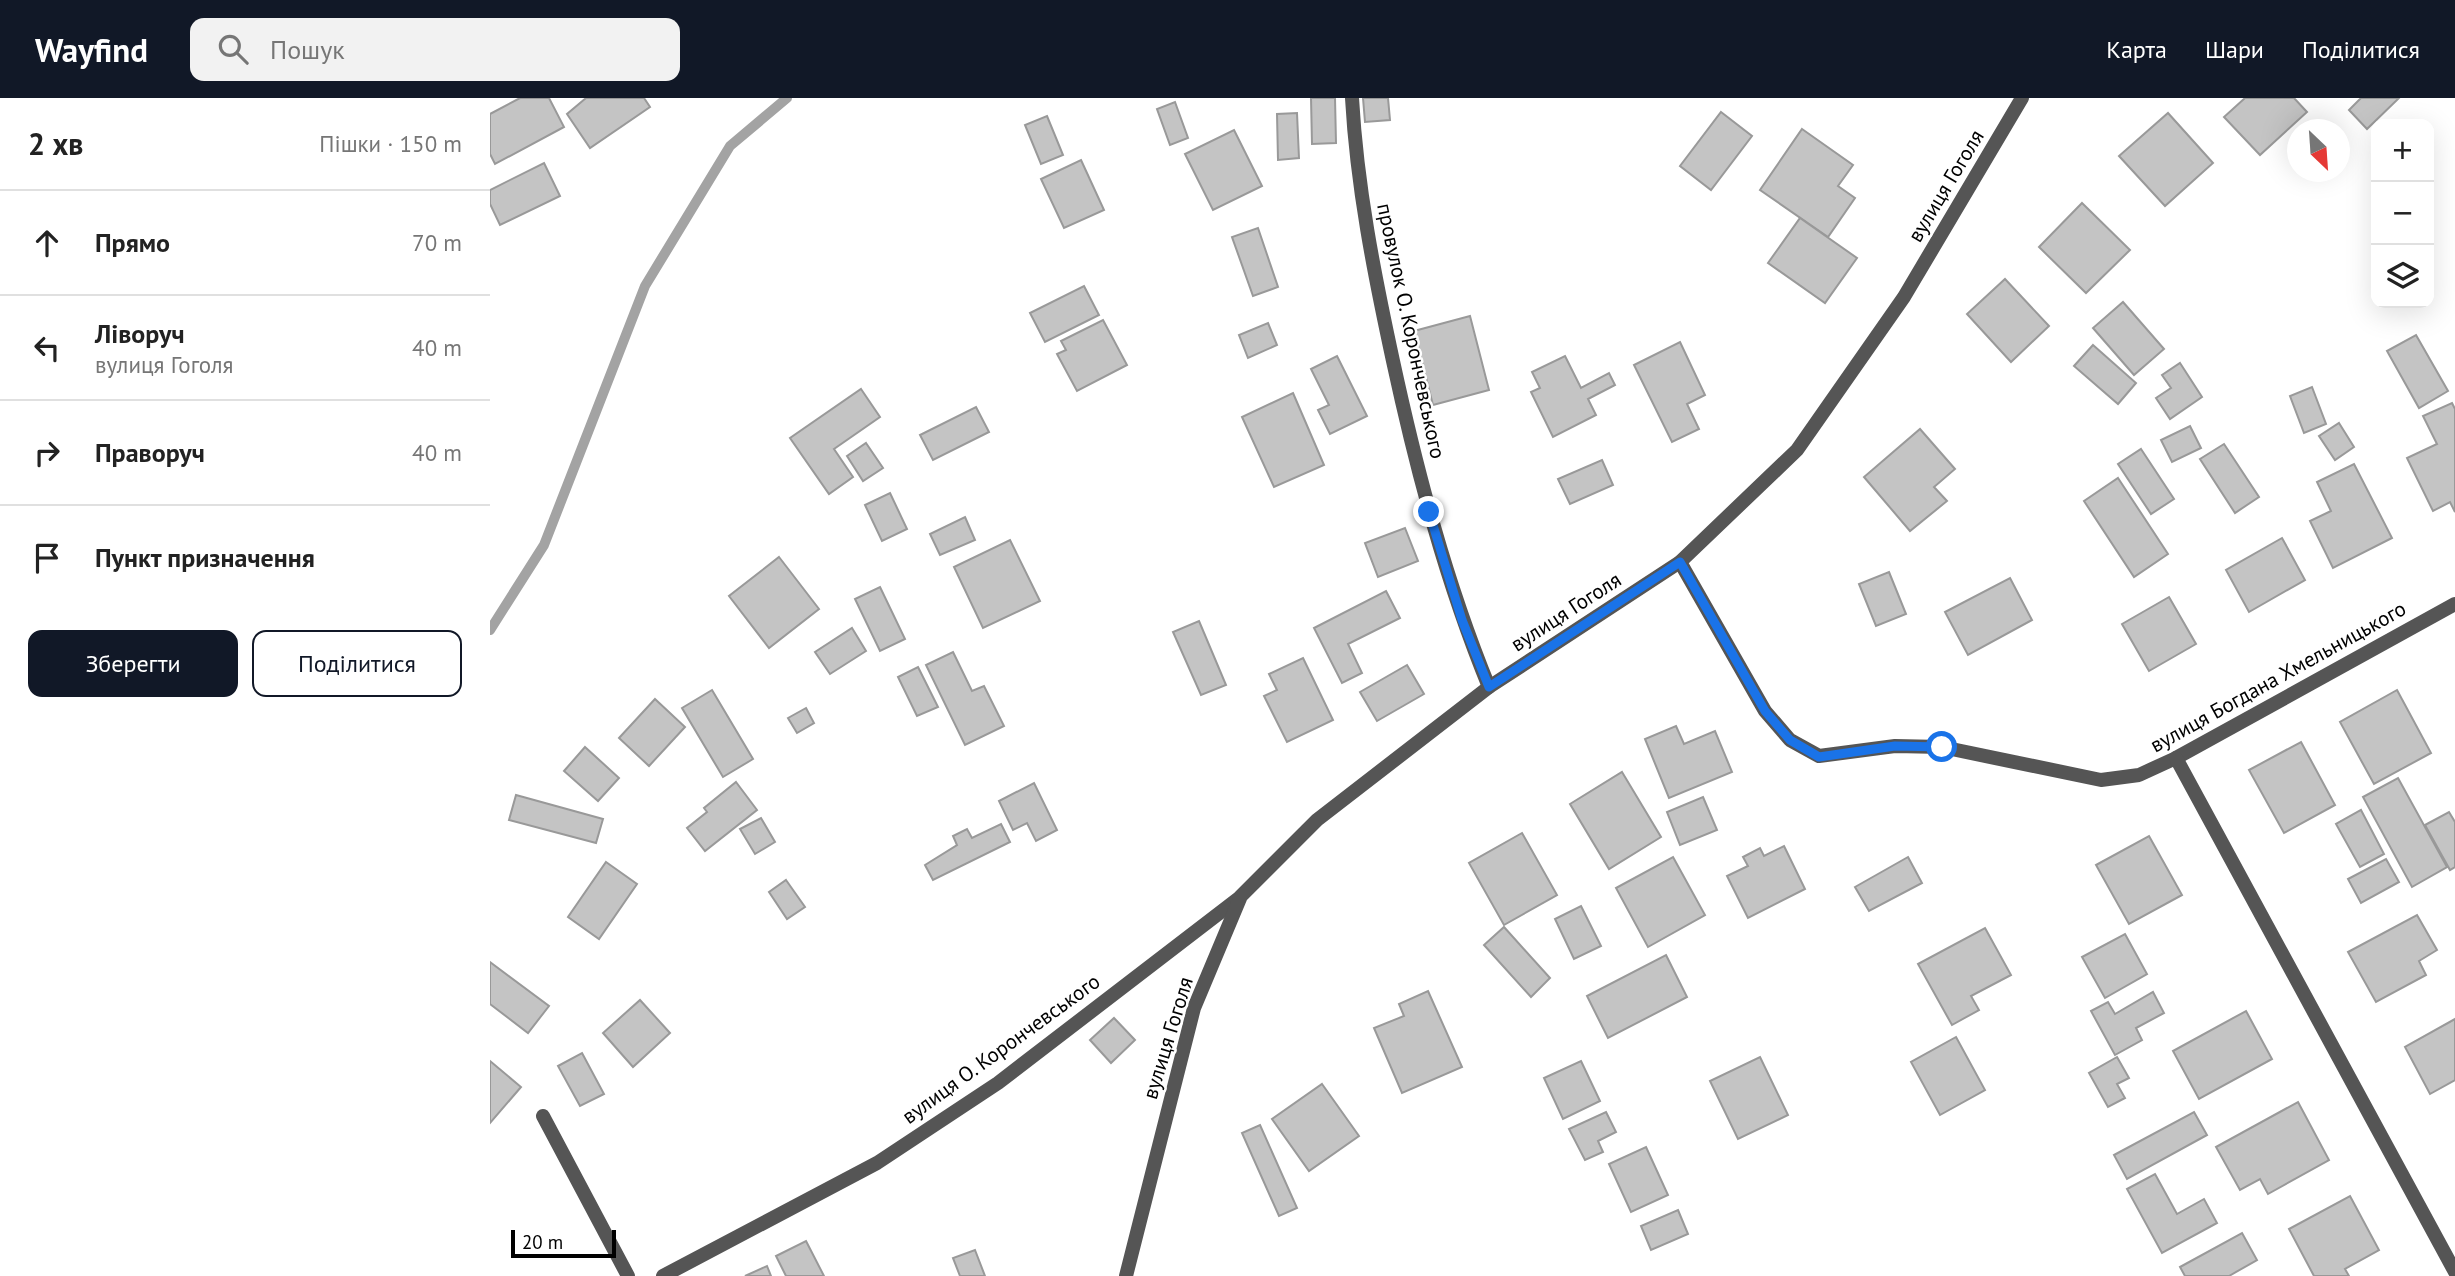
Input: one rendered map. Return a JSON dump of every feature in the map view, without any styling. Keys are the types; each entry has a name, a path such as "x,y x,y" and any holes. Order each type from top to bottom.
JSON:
{"street":[{"name":"провулок О. Корончевського","path":"1352,98 1355,152 1370,255 1406,423 1462,620 1489,687"},
{"name":"вулиця Гоголя","path":"1126,1276 1194,1009 1241,897 1317,820 1489,687 1680,562 1797,450 1904,297 2022,98"},
{"name":"вулиця Богдана Хмельницького","path":"1680,562 1765,711 1790,740 1819,757 1895,746 1942,747 2101,780 2139,775 2176,758 2455,604"},
{"path":"2176,758 2455,1272"},
{"name":"вулиця О. Корончевського","path":"663,1276 877,1163 998,1083 1241,897"},
{"path":"543,1116 628,1276"}],"building":[{"path":"520,98 549,98 564,127 495,164 490,154 490,114"},
{"path":"586,98 644,98 650,107 590,148 567,114"},
{"path":"1311,98 1335,98 1336,143 1312,144"},
{"path":"1363,98 1388,98 1390,120 1365,122"},
{"path":"2245,98 2294,98 2307,112 2299,119 2287,119 2287,130 2260,155 2224,117"},
{"path":"2361,98 2399,98 2377,119 2371,119 2371,125 2367,129 2349,110"},
{"path":"1175,102 1188,138 1170,145 1157,109"},
{"path":"1721,112 1752,136 1711,190 1680,166"},
{"path":"1297,113 1299,158 1278,160 1277,114"},
{"path":"2168,113 2213,163 2165,206 2119,156"},
{"path":"1047,116 1063,155 1041,164 1025,125"},
{"path":"1802,129 1853,165 1838,186 1855,198 1828,237 1760,190"},
{"path":"1234,130 1262,186 1213,210 1185,154"},
{"path":"1081,160 1104,210 1064,228 1041,179"},
{"path":"544,163 560,196 500,225 490,204 490,190"},
{"path":"2082,203 2130,250 2086,293 2039,247"},
{"path":"1800,218 1857,258 1825,303 1768,263"},
{"path":"1258,228 1278,287 1253,296 1232,237"},
{"path":"2005,279 2049,326 2011,362 1967,314"},
{"path":"1084,286 1099,315 1045,342 1030,313"},
{"path":"2123,302 2164,349 2134,375 2093,328"},
{"path":"1470,316 1489,390 1433,405 1414,331"},
{"path":"1103,320 1127,365 1077,391 1057,354 1066,350 1061,341"},
{"path":"1268,323 1277,345 1248,358 1239,335"},
{"path":"2416,335 2448,391 2419,408 2387,351"},
{"path":"1680,342 1705,395 1687,404 1699,429 1672,442 1634,365"},
{"path":"2093,345 2136,383 2118,404 2074,366"},
{"path":"1337,356 1367,416 1330,434 1318,410 1329,405 1311,369"},
{"path":"1565,356 1581,388 1609,373 1615,385 1588,399 1596,415 1553,437 1531,392 1540,388 1532,372"},
{"path":"2180,363 2202,397 2170,419 2156,398 2171,388 2162,375"},
{"path":"2312,387 2326,424 2304,433 2290,396"},
{"path":"861,389 880,417 834,449 853,477 829,494 790,438"},
{"path":"1293,393 1324,465 1274,487 1242,417"},
{"path":"2452,403 2455,409 2455,512 2450,502 2433,511 2407,458 2437,444 2423,416"},
{"path":"976,407 989,432 933,460 920,435"},
{"path":"2339,423 2354,447 2335,460 2319,436"},
{"path":"2190,426 2201,448 2172,462 2161,440"},
{"path":"1920,429 1955,469 1934,487 1947,501 1910,531 1864,477"},
{"path":"866,443 883,468 863,481 847,456"},
{"path":"2224,444 2259,497 2235,513 2200,459"},
{"path":"2141,449 2174,499 2151,514 2118,464"},
{"path":"1602,460 1613,485 1570,504 1558,479"},
{"path":"2354,464 2392,538 2333,568 2310,521 2331,511 2317,482"},
{"path":"2118,478 2168,554 2134,577 2084,501"},
{"path":"890,493 907,529 882,541 865,505"},
{"path":"965,517 975,540 940,555 930,534"},
{"path":"1405,528 1418,561 1378,577 1365,543"},
{"path":"2282,538 2305,580 2249,612 2226,570"},
{"path":"1010,540 1040,601 983,628 954,567"},
{"path":"779,557 819,609 769,648 729,596"},
{"path":"1889,572 1906,614 1876,626 1859,584"},
{"path":"2010,578 2032,620 1968,655 1945,612"},
{"path":"880,587 905,639 880,651 855,599"},
{"path":"1386,591 1400,618 1348,644 1362,673 1342,683 1314,628"},
{"path":"2169,597 2196,644 2149,671 2122,624"},
{"path":"1199,621 1226,685 1201,695 1173,632"},
{"path":"852,628 866,651 830,674 815,652"},
{"path":"953,652 972,691 984,686 1004,726 965,745 926,665"},
{"path":"1303,658 1333,720 1287,742 1264,696 1277,690 1269,674"},
{"path":"1407,665 1424,694 1377,721 1360,692"},
{"path":"918,667 938,707 917,716 898,677"},
{"path":"712,690 753,759 723,777 682,708"},
{"path":"2397,690 2431,753 2374,784 2340,722"},
{"path":"655,699 685,727 649,766 619,738"},
{"path":"806,708 814,723 797,733 788,718"},
{"path":"1676,726 1684,744 1715,731 1732,772 1669,798 1645,739"},
{"path":"2301,742 2335,805 2284,833 2249,770"},
{"path":"585,747 619,778 598,801 564,771"},
{"path":"1622,772 1661,837 1609,869 1570,804"},
{"path":"2398,778 2447,867 2412,887 2363,797"},
{"path":"736,782 757,810 705,851 687,828 707,812 704,808"},
{"path":"1034,783 1057,830 1036,841 1027,823 1013,830 999,801"},
{"path":"516,795 603,819 596,843 509,820"},
{"path":"1703,797 1717,830 1680,845 1667,812"},
{"path":"2361,810 2384,854 2360,867 2336,824"},
{"path":"2449,812 2455,822 2455,867 2450,870 2425,825"},
{"path":"761,818 775,842 755,854 740,829"},
{"path":"1001,824 1010,842 933,880 925,865 957,845 953,836 967,829 972,838"},
{"path":"1522,833 1557,895 1504,925 1469,863"},
{"path":"2149,836 2182,895 2129,924 2096,865"},
{"path":"1784,846 1805,889 1748,918 1727,876 1748,866 1743,857 1760,848 1764,856"},
{"path":"1673,857 1705,915 1648,947 1616,888"},
{"path":"1908,857 1922,883 1869,911 1855,887"},
{"path":"2386,859 2399,882 2361,903 2348,879"},
{"path":"606,862 637,884 599,939 568,917"},
{"path":"786,880 805,907 787,919 769,892"},
{"path":"1581,906 1601,946 1574,959 1555,919"},
{"path":"2417,915 2437,950 2419,961 2426,975 2376,1002 2348,952"},
{"path":"1504,927 1550,978 1531,997 1484,945"},
{"path":"1985,928 2011,975 1971,996 1979,1010 1952,1025 1918,964"},
{"path":"2125,934 2147,974 2105,998 2082,957"},
{"path":"1666,955 1687,997 1608,1038 1587,996"},
{"path":"490,962 549,1006 528,1033 490,1004"},
{"path":"1428,991 1462,1067 1402,1093 1374,1028 1404,1016 1399,1004"},
{"path":"2153,992 2164,1013 2136,1028 2142,1040 2115,1055 2091,1011 2108,1002 2115,1014"},
{"path":"640,1000 670,1033 633,1067 603,1033"},
{"path":"2246,1011 2272,1059 2199,1099 2173,1051"},
{"path":"1114,1018 1135,1040 1111,1063 1090,1040"},
{"path":"2455,1019 2455,1080 2430,1094 2405,1047"},
{"path":"1956,1037 1985,1090 1940,1115 1911,1062"},
{"path":"582,1053 604,1094 580,1106 558,1066"},
{"path":"1760,1057 1788,1115 1738,1139 1710,1081"},
{"path":"2117,1057 2129,1078 2117,1084 2125,1098 2108,1107 2089,1073"},
{"path":"490,1061 521,1087 490,1123"},
{"path":"1581,1061 1600,1101 1563,1119 1544,1078"},
{"path":"1322,1084 1359,1136 1309,1171 1272,1119"},
{"path":"2298,1102 2329,1160 2268,1194 2260,1179 2240,1190 2216,1147"},
{"path":"1606,1112 1616,1132 1598,1141 1603,1152 1585,1160 1569,1129"},
{"path":"2194,1112 2207,1135 2127,1179 2114,1155"},
{"path":"1260,1125 1297,1208 1279,1216 1242,1133"},
{"path":"1646,1147 1668,1195 1631,1212 1609,1164"},
{"path":"2155,1174 2177,1214 2204,1199 2217,1223 2162,1253 2127,1189"},
{"path":"2350,1196 2379,1250 2345,1269 2349,1276 2314,1276 2289,1229"},
{"path":"1678,1210 1688,1234 1651,1250 1641,1226"},
{"path":"2242,1233 2257,1260 2229,1276 2185,1276 2180,1267"},
{"path":"806,1241 824,1276 786,1276 776,1256"},
{"path":"975,1250 985,1276 960,1276 953,1258"},
{"path":"767,1266 771,1276 745,1276"}],"waterway":[{"path":"490,630 544,545 645,286 730,146 787,98"}],"route":[{"path":"1429,512 1462,620 1489,687 1680,562 1765,711 1790,740 1819,757 1895,746 1942,747"}]}
